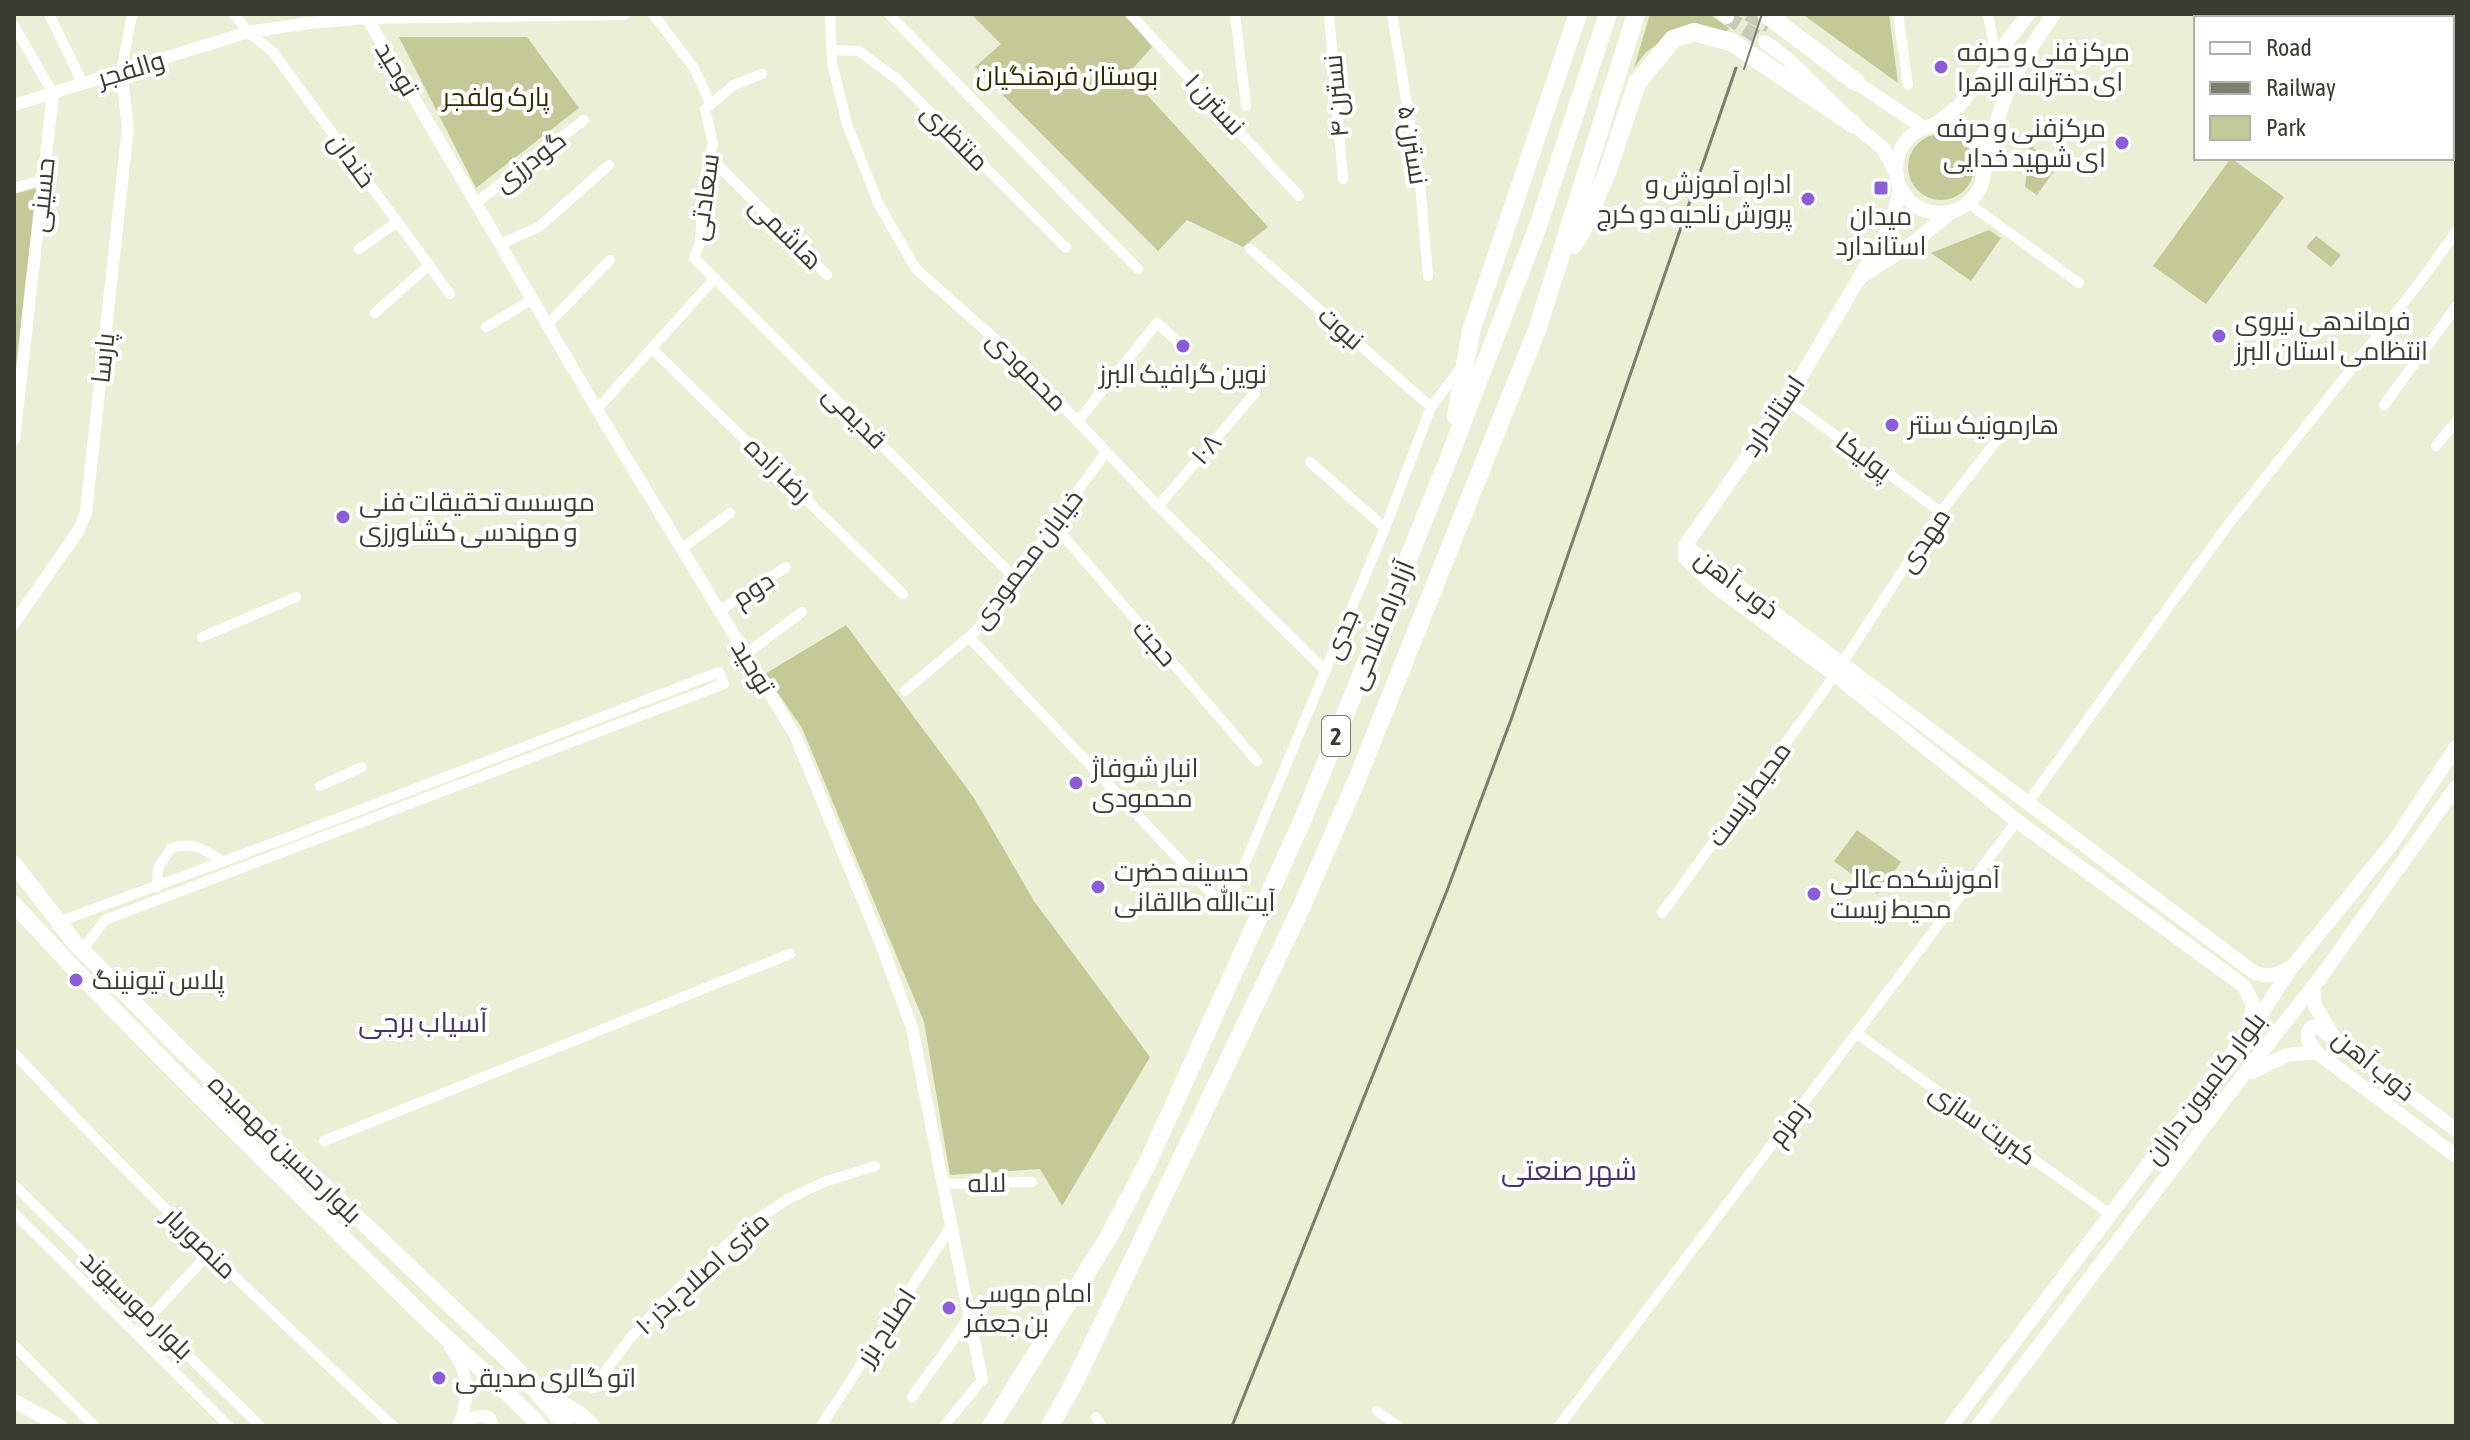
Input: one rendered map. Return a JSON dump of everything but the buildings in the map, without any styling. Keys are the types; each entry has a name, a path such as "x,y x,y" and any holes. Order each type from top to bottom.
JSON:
{"highway":[{"path":"1448,460 1471,331 1578,14"},
{"name":"آزادراه فلاحی","path":"991,1426 1108,1238 1147,1164 1303,819 1448,460 1538,226 1608,14"},
{"name":"آزادراه فلاحی","path":"1054,1423 1301,908 1358,777 1537,330 1636,14"},
{"path":"1767,20 1856,82"},
{"path":"1558,267 1581,233 1606,175 1637,83 1673,39 1694,32 1731,42 1853,124"},
{"path":"534,1388 578,1414 591,1426"}],"main road":[{"path":"1896,173 1902,146 1912,135 1959,106 2028,14"},
{"path":"1765,42 1789,60 1853,124 1883,148 1896,173 1900,189 1909,201 1922,210 1952,212 1968,203 1982,182 1995,120 2011,79 2054,14"},
{"path":"1856,82 1929,126 1948,126 1962,131 1973,140 1981,153 1984,168"},
{"name":"استاندارد","path":"1685,546 1787,400 1892,223 1900,189"},
{"name":"استاندارد","path":"1855,282 1952,212"},
{"name":"ذوب آهن","path":"1685,546 1839,669 2017,821 2244,986 2253,1004 2246,1033"},
{"name":"ذوب آهن","path":"1839,669 2252,971 2262,976 2276,975 2292,967"},
{"name":"بلوار کامیون داران","path":"1951,1426 2146,1169 2292,967 2394,841 2456,747"},
{"name":"بلوار کامیون داران","path":"1978,1426 2313,986 2456,787"},
{"name":"بلوار حسین فهمیده","path":"14,864 82,950 179,1048 534,1388 566,1426"},
{"name":"بلوار حسین فهمیده","path":"14,904 67,961 438,1332 540,1426"},
{"name":"ذوب آهن","path":"2313,986 2315,1006 2335,1039 2456,1130"},
{"path":"2241,1078 2287,1055 2316,1052 2308,1040 2312,1027 2320,1028 2335,1039"},
{"name":"ذوب آهن","path":"2316,1052 2456,1156"},
{"path":"284,1179 300,1163"},
{"path":"2146,1169 2163,1184"},
{"path":"14,1401 60,1426"}],"street":[{"path":"49,14 83,84"},
{"path":"121,72 132,14"},
{"name":"خندان","path":"234,14 248,32 273,52 450,294"},
{"name":"والفجر","path":"14,105 248,32 384,16 624,14"},
{"path":"653,14 694,68 710,103 734,85 762,74"},
{"name":"محمودی","path":"830,14 831,50 847,124 878,203 916,269 1022,363 1158,506 1326,671"},
{"path":"889,14 1138,269"},
{"name":"نسترن ۱","path":"1130,14 1299,196"},
{"path":"1235,14 1246,106"},
{"name":"نسترن ۴","path":"1329,14 1343,179"},
{"name":"نسترن ۵","path":"1392,14 1420,183 1428,276"},
{"path":"1898,14 1908,85"},
{"path":"1988,14 1993,41"},
{"name":"توحید","path":"367,18 681,549 795,735 912,1028 982,1380"},
{"path":"14,26 53,93"},
{"name":"منتظری","path":"831,50 859,51 898,80 1066,248"},
{"name":"پارسا","path":"14,623 79,530 86,512 128,127 121,72"},
{"name":"حسینی","path":"14,439 53,93"},
{"name":"سعادتی","path":"694,258 700,242 704,181 713,144 705,109 710,103"},
{"name":"گودرزی","path":"476,203 584,120"},
{"name":"هاشمی","path":"710,157 827,275"},
{"path":"500,244 539,227 609,165"},
{"path":"14,188 44,179"},
{"path":"1968,203 2079,283"},
{"path":"359,249 397,222"},
{"path":"2027,804 2224,530 2456,232"},
{"name":"نبوت","path":"1250,249 1431,407"},
{"name":"قدیمی","path":"694,258 1015,578"},
{"path":"548,324 610,260"},
{"path":"375,313 429,265"},
{"name":"سعادتی","path":"598,408 715,278"},
{"path":"486,327 533,299"},
{"path":"2384,405 2456,307"},
{"path":"1077,422 1157,323 1177,341"},
{"name":"رضا زاده","path":"652,349 903,594"},
{"name":"جدی","path":"969,637 1226,909 1385,528 1431,407 1465,363"},
{"name":"۱۰۸","path":"1158,506 1255,393"},
{"name":"پولیکا","path":"1787,400 1941,512"},
{"path":"2436,446 2456,421"},
{"name":"مهدی","path":"1839,669 1941,512 2011,422"},
{"name":"خیابان محمودی","path":"905,691 969,637 1106,452"},
{"path":"1310,462 1385,528"},
{"path":"681,549 730,513"},
{"name":"حجت","path":"1054,525 1257,761"},
{"name":"دوم","path":"719,611 786,567"},
{"path":"202,637 296,597"},
{"path":"746,654 802,612"},
{"name":"محیط زیست","path":"1662,913 1839,669"},
{"path":"58,922 719,672 724,684 105,920 82,950"},
{"path":"320,786 362,767"},
{"name":"زمزم","path":"1559,1426 2017,821"},
{"path":"157,887 158,868 171,848 185,844 199,847 223,862"},
{"path":"324,1141 790,954"},
{"name":"کبریت سازی","path":"1856,1033 2110,1214"},
{"name":"منصوریار","path":"14,1053 88,1132 393,1426"},
{"name":"۱۰ متری اصلاح بذر","path":"593,1388 631,1337 660,1306 747,1226 788,1199 824,1182 875,1166"},
{"name":"لاله","path":"942,1184 1032,1182"},
{"name":"بلوار موسیوند","path":"14,1185 260,1426"},
{"name":"بلوار موسیوند","path":"14,1213 229,1426"},
{"name":"اصلاح بزر","path":"821,1426 950,1228"},
{"path":"135,1333 210,1252"},
{"path":"912,1397 968,1319"},
{"path":"438,1332 457,1356 467,1385 467,1405 460,1426"},
{"path":"14,1345 94,1426"},
{"path":"944,1426 982,1380"},
{"path":"1377,1411 1398,1426"},
{"path":"460,1426 473,1417 484,1416 490,1418 493,1426"}],"green space":[{"name":"بوستان فرهنگیان","path":"971,14 1125,14 1152,47 1128,74 1268,227 1243,247 1187,220 1158,251 975,67 1001,44"},
{"path":"1650,14 1709,14 1729,28 1725,33 1658,44 1646,52 1634,68"},
{"path":"1802,14 1889,14 1898,83"},
{"name":"پارک ولفجر","path":"399,37 527,37 579,108 476,188"},
{"path":"1941,134 1954,137 1964,144 1971,154 1974,167 1971,180 1964,190 1954,197 1941,200 1928,197 1918,190 1911,180 1908,167 1911,154 1918,144 1928,137"},
{"path":"2030,145 2057,167 2037,195 2025,187"},
{"path":"2230,160 2284,197 2206,304 2153,266"},
{"path":"37,188 16,385 14,194"},
{"path":"1989,230 2001,238 1971,281 1931,253"},
{"path":"2316,236 2341,255 2331,267 2306,247"},
{"path":"846,625 974,798 1034,901 1150,1057 1062,1206 1040,1169 950,1175 924,1022 802,728 765,674"},
{"path":"1857,830 1901,862 1878,894 1834,861"}],"tunnel":[{"path":"1748,14 1769,26"},
{"path":"1727,17 1765,42"}],"tram line":[{"path":"1744,69 1762,14"}],"railway":[{"path":"1232,1426 1448,888 1512,717 1736,68"}],"place":[{"name":"مرکز فنی و حرفه ای دخترانه الزهرا","path":"1941,67"},
{"name":"مرکزفنی و حرفه ای شهید خدایی","path":"2122,143"},
{"name":"میدان استاندارد","path":"1881,188"},
{"name":"اداره آموزش و پرورش ناحیه دو کرج","path":"1808,199"},
{"name":"فرماندهی نیروی انتظامی استان البرز","path":"2219,336"},
{"name":"نوین گرافیک البرز","path":"1183,346"},
{"name":"هارمونیک سنتر","path":"1892,425"},
{"name":"موسسه تحقیقات فنی و مهندسی کشاورزی","path":"343,517"},
{"name":"انبار شوفاژ محمودی","path":"1076,783"},
{"name":"حسینه حضرت آیت‌الله طالقانی","path":"1098,887"},
{"name":"آموزشکده عالی محیط زیست","path":"1814,894"},
{"name":"پلاس تیونینگ","path":"76,980"},
{"name":"امام موسی بن جعفر","path":"949,1308"},
{"name":"اتو گالری صدیقی","path":"439,1378"}],"district":[{"name":"آسیاب برجی","path":"423,1022"},
{"name":"شهر صنعتی","path":"1569,1170"}]}
